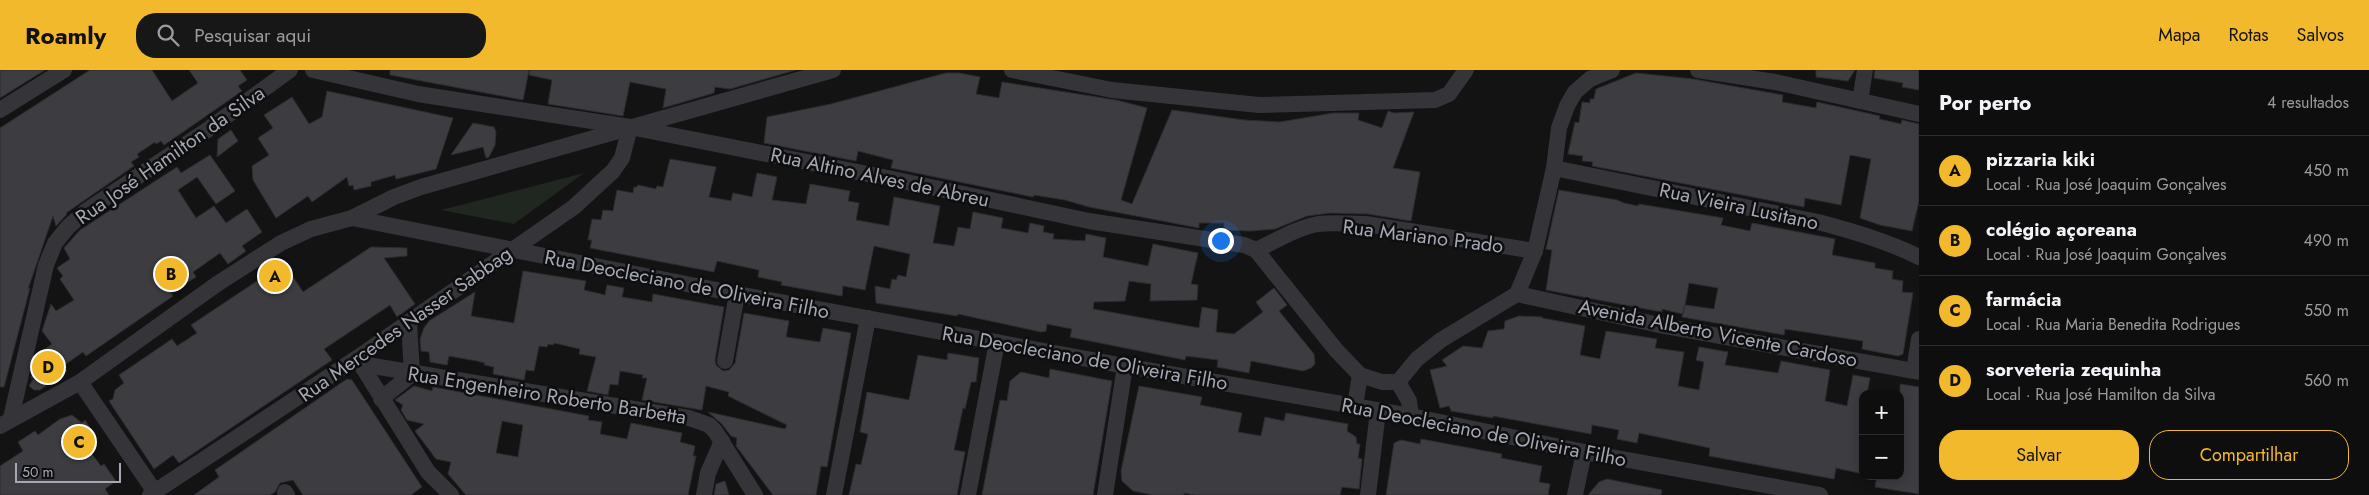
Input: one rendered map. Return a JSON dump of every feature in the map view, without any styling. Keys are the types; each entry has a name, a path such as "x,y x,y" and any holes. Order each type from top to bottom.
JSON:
{"street":[{"path":"0,110 64,70"},
{"name":"Rua José Hamilton da Silva","path":"6,422 46,265 55,243 68,227 86,211 203,132 290,70"},
{"name":"Rua Altino Alves de Abreu","path":"313,70 418,94 630,127 892,178 1089,221 1244,245 1256,250"},
{"path":"6,422 80,382 217,284 280,243 311,229 352,218 394,197 421,187 833,70"},
{"path":"1012,70 1112,90 1259,105 1435,100 1449,94 1466,70"},
{"path":"1398,382 1417,359 1441,340 1517,294 1535,251 1554,168 1559,128 1575,92 1590,79 1612,70"},
{"path":"1698,70 1732,72 1919,114"},
{"path":"1860,101 1865,70"},
{"name":"Rua Mercedes Nasser Sabbag","path":"154,494 359,361 409,322 574,207 613,171 622,158 630,127"},
{"name":"Rua Vieira Lusitano","path":"1554,168 1818,222 1856,232 1896,246 1919,257"},
{"name":"Rua Deocleciano de Oliveira Filho","path":"352,218 737,294 1125,366 1411,416 1757,489 1820,495"},
{"name":"Rua Mariano Prado","path":"1256,250 1302,229 1319,224 1366,224 1535,251"},
{"path":"1256,250 1336,350 1360,375 1382,382 1398,382"},
{"path":"725,361 737,294"},
{"name":"Avenida Alberto Vicente Cardoso","path":"1517,294 1664,326 1916,371"},
{"path":"834,495 868,318"},
{"path":"381,398 412,374 409,322"},
{"path":"1916,371 1919,339"},
{"path":"968,495 998,342"},
{"path":"359,361 428,472 451,495"},
{"name":"Rua Engenheiro Roberto Barbetta","path":"359,361 412,374 689,418 708,425 722,440 755,495"},
{"path":"1105,495 1125,366"},
{"path":"1355,406 1360,375"},
{"path":"80,382 154,494"},
{"path":"1398,382 1409,401 1411,416"},
{"path":"1368,495 1378,410"},
{"path":"704,495 708,473 722,440"},
{"path":"1575,495 1584,452"}],"shaded area":[{"path":"584,173 514,224 441,210"}],"building":[{"path":"0,70 45,70 0,98"},
{"path":"90,70 152,70 172,101 198,83 189,70 240,70 247,80 238,86 242,91 164,145 161,141 156,144 155,142 137,154 139,157 131,162 134,166 66,213 56,226 53,216 28,289 30,288 4,387 0,387 0,128"},
{"path":"390,70 529,70 523,100 390,75"},
{"path":"530,70 796,70 730,89 715,87 714,93 663,108 666,89 630,82 623,116 548,104 552,80 529,75"},
{"path":"1816,70 1855,70 1848,81 1816,77"},
{"path":"1875,70 1919,70 1919,90 1902,87 1903,83 1874,78"},
{"path":"946,73 959,73 980,77 976,94 999,98 1002,82 1116,100 1147,108 1121,200 1132,204 1172,110 1244,120 1280,122 1333,113 1359,113 1358,120 1382,128 1388,111 1394,113 1414,112 1393,168 1420,172 1411,221 1368,214 1330,213 1307,216 1275,229 1251,231 1224,230 1224,223 1199,223 1199,228 1089,207 1065,200 1034,195 1033,197 891,168 893,160 858,151 856,161 764,143 767,117 831,104"},
{"path":"1636,73 1693,79 1783,95 1782,102 1816,108 1817,102 1880,116 1879,119 1901,124 1902,120 1919,124 1919,201 1912,231 1880,225 1860,218 1871,159 1850,155 1841,205 1805,198 1804,207 1592,166 1593,162 1582,161 1583,156 1568,154 1575,122 1579,123 1582,102 1590,103 1590,99 1594,99 1596,89"},
{"path":"327,91 453,118 436,169 396,179 395,175 371,182 371,186 354,190 353,185 349,186 347,177 312,202 308,196 276,218 253,180 252,166 269,155 258,138 273,128 264,115 292,97 309,124 322,117"},
{"path":"473,123 494,127 496,132 495,145 489,157 486,158 483,147 451,155"},
{"path":"231,130 238,141 217,157 218,139"},
{"path":"210,155 235,191 216,204 197,177 178,190 196,218 214,206 226,223 247,209 262,232 242,246 246,251 228,264 220,253 193,272 196,277 171,293 173,296 86,356 83,352 63,366 67,371 40,390 34,390 29,386 34,378 31,378 35,356 52,344 42,331 51,304 56,311 74,300 60,279 63,276 57,268 70,259 64,248 80,230 177,167 181,173"},
{"path":"670,159 716,167 709,197 731,201 733,193 752,197 757,173 777,177 772,200 806,204 810,184 850,191 848,201 859,203 856,220 889,226 894,197 940,206 933,243 954,246 958,227 970,229 973,212 1003,218 1001,228 1028,233 1030,223 1044,226 1043,232 1054,234 1053,239 1085,241 1086,234 1106,238 1103,257 1148,266 1153,244 1198,253 1191,284 1198,285 1197,300 1150,301 1151,284 1129,281 1125,301 1094,302 1093,309 1199,328 1202,307 1218,310 1216,332 1234,334 1263,312 1256,302 1274,288 1287,305 1279,311 1314,354 1315,364 1303,371 1251,361 1249,373 1217,367 1218,360 1186,356 1185,360 1070,337 1072,329 1047,324 1046,331 1041,332 958,314 957,316 876,303 875,286 890,289 892,279 896,280 898,275 906,277 910,254 874,246 865,290 843,286 842,296 781,285 782,282 758,277 759,270 717,261 714,272 590,248 592,240 588,240 592,219 601,220 603,210 613,211 617,190 633,193 634,187 638,185 656,189 657,186 663,187"},
{"path":"1559,190 1617,200 1638,206 1639,204 1723,218 1721,225 1750,231 1752,223 1835,239 1832,255 1875,263 1875,268 1893,271 1892,279 1903,281 1902,292 1913,293 1903,354 1898,356 1862,349 1863,341 1785,329 1784,335 1682,317 1683,314 1662,309 1662,312 1546,290 1552,250 1546,249","holes":["1689,283 1718,288 1714,309 1685,305"]},
{"path":"371,247 407,248 407,256 384,258 415,304 397,317 390,305 324,349 332,360 179,463 173,455 154,469 109,401 113,399 115,390 124,383 119,375 172,339 177,346 197,333 191,325 284,263 303,292"},
{"path":"523,271 586,281 584,290 605,295 607,285 624,288 622,297 652,302 653,294 724,307 715,360 716,365 723,371 729,370 735,363 744,313 789,321 786,337 820,342 823,328 851,333 827,467 821,466 816,495 773,495 736,446 737,438 731,436 722,424 708,412 785,429 787,425 728,396 729,392 706,386 702,410 642,400 647,378 642,378 643,375 620,371 618,385 610,384 608,395 587,391 596,357 579,354 580,349 554,343 553,345 548,344 547,347 539,346 534,371 526,370 524,380 493,374 494,367 477,361 449,356 447,365 430,362 429,352 421,351 420,339 424,328 429,321 475,292 471,316 514,323"},
{"path":"1519,316 1542,317 1585,326 1580,355 1600,359 1606,331 1657,339 1655,348 1684,352 1678,386 1699,390 1704,362 1696,360 1699,347 1728,352 1725,365 1778,373 1781,361 1830,370 1825,401 1847,406 1853,375 1870,378 1868,390 1859,390 1859,473 1836,468 1834,479 1709,456 1710,448 1639,433 1637,443 1617,439 1619,430 1592,425 1591,434 1493,416 1493,418 1451,411 1449,406 1440,408 1430,370 1447,366 1442,360 1463,346 1482,348 1488,331 1504,329 1505,321"},
{"path":"948,353 979,358 976,382 971,382 954,450 965,452 957,495 849,495 856,464 861,465 868,434 860,432 867,392 909,400 918,355 947,360"},
{"path":"1050,369 1112,381 1093,495 982,495 1000,400 1007,401 1010,381 1021,372 1049,378"},
{"path":"347,379 352,380 422,487 411,495 303,495 293,480 280,483 275,492 270,495 194,495 219,477 215,470"},
{"path":"1900,384 1919,387 1919,494 1875,487 1876,480 1904,480 1904,390 1900,390"},
{"path":"414,386 432,391 433,387 589,416 588,420 602,422 600,434 627,439 631,423 682,433 680,442 695,446 693,456 696,456 688,495 466,495 448,474 451,462 436,459 415,431 424,424 407,420 401,410 403,405 395,400","holes":["502,421 523,425 518,457 496,453"]},
{"path":"1139,386 1202,397 1200,405 1242,413 1238,432 1261,436 1265,417 1284,421 1286,413 1348,424 1347,431 1356,437 1357,444 1360,444 1358,458 1362,459 1359,489 1342,487 1340,495 1194,495 1184,493 1184,495 1153,495 1133,491 1122,481 1121,471"},
{"path":"72,415 82,423 85,420 96,437 85,445 101,466 104,464 116,481 105,489 109,495 0,495 0,466 23,451 18,442 35,431 38,435 60,419"},
{"path":"1421,439 1502,454 1501,458 1542,466 1539,482 1550,484 1548,495 1386,495 1394,443 1401,440 1420,444"},
{"path":"1607,479 1662,490 1661,495 1588,495 1599,482"},
{"path":"725,481 729,495 714,495 716,484"}],"place":[{"name":"colégio açoreana","path":"171,274"},
{"name":"pizzaria kiki","path":"275,276"},
{"name":"sorveteria zequinha","path":"48,367"},
{"name":"farmácia","path":"79,442"}]}
